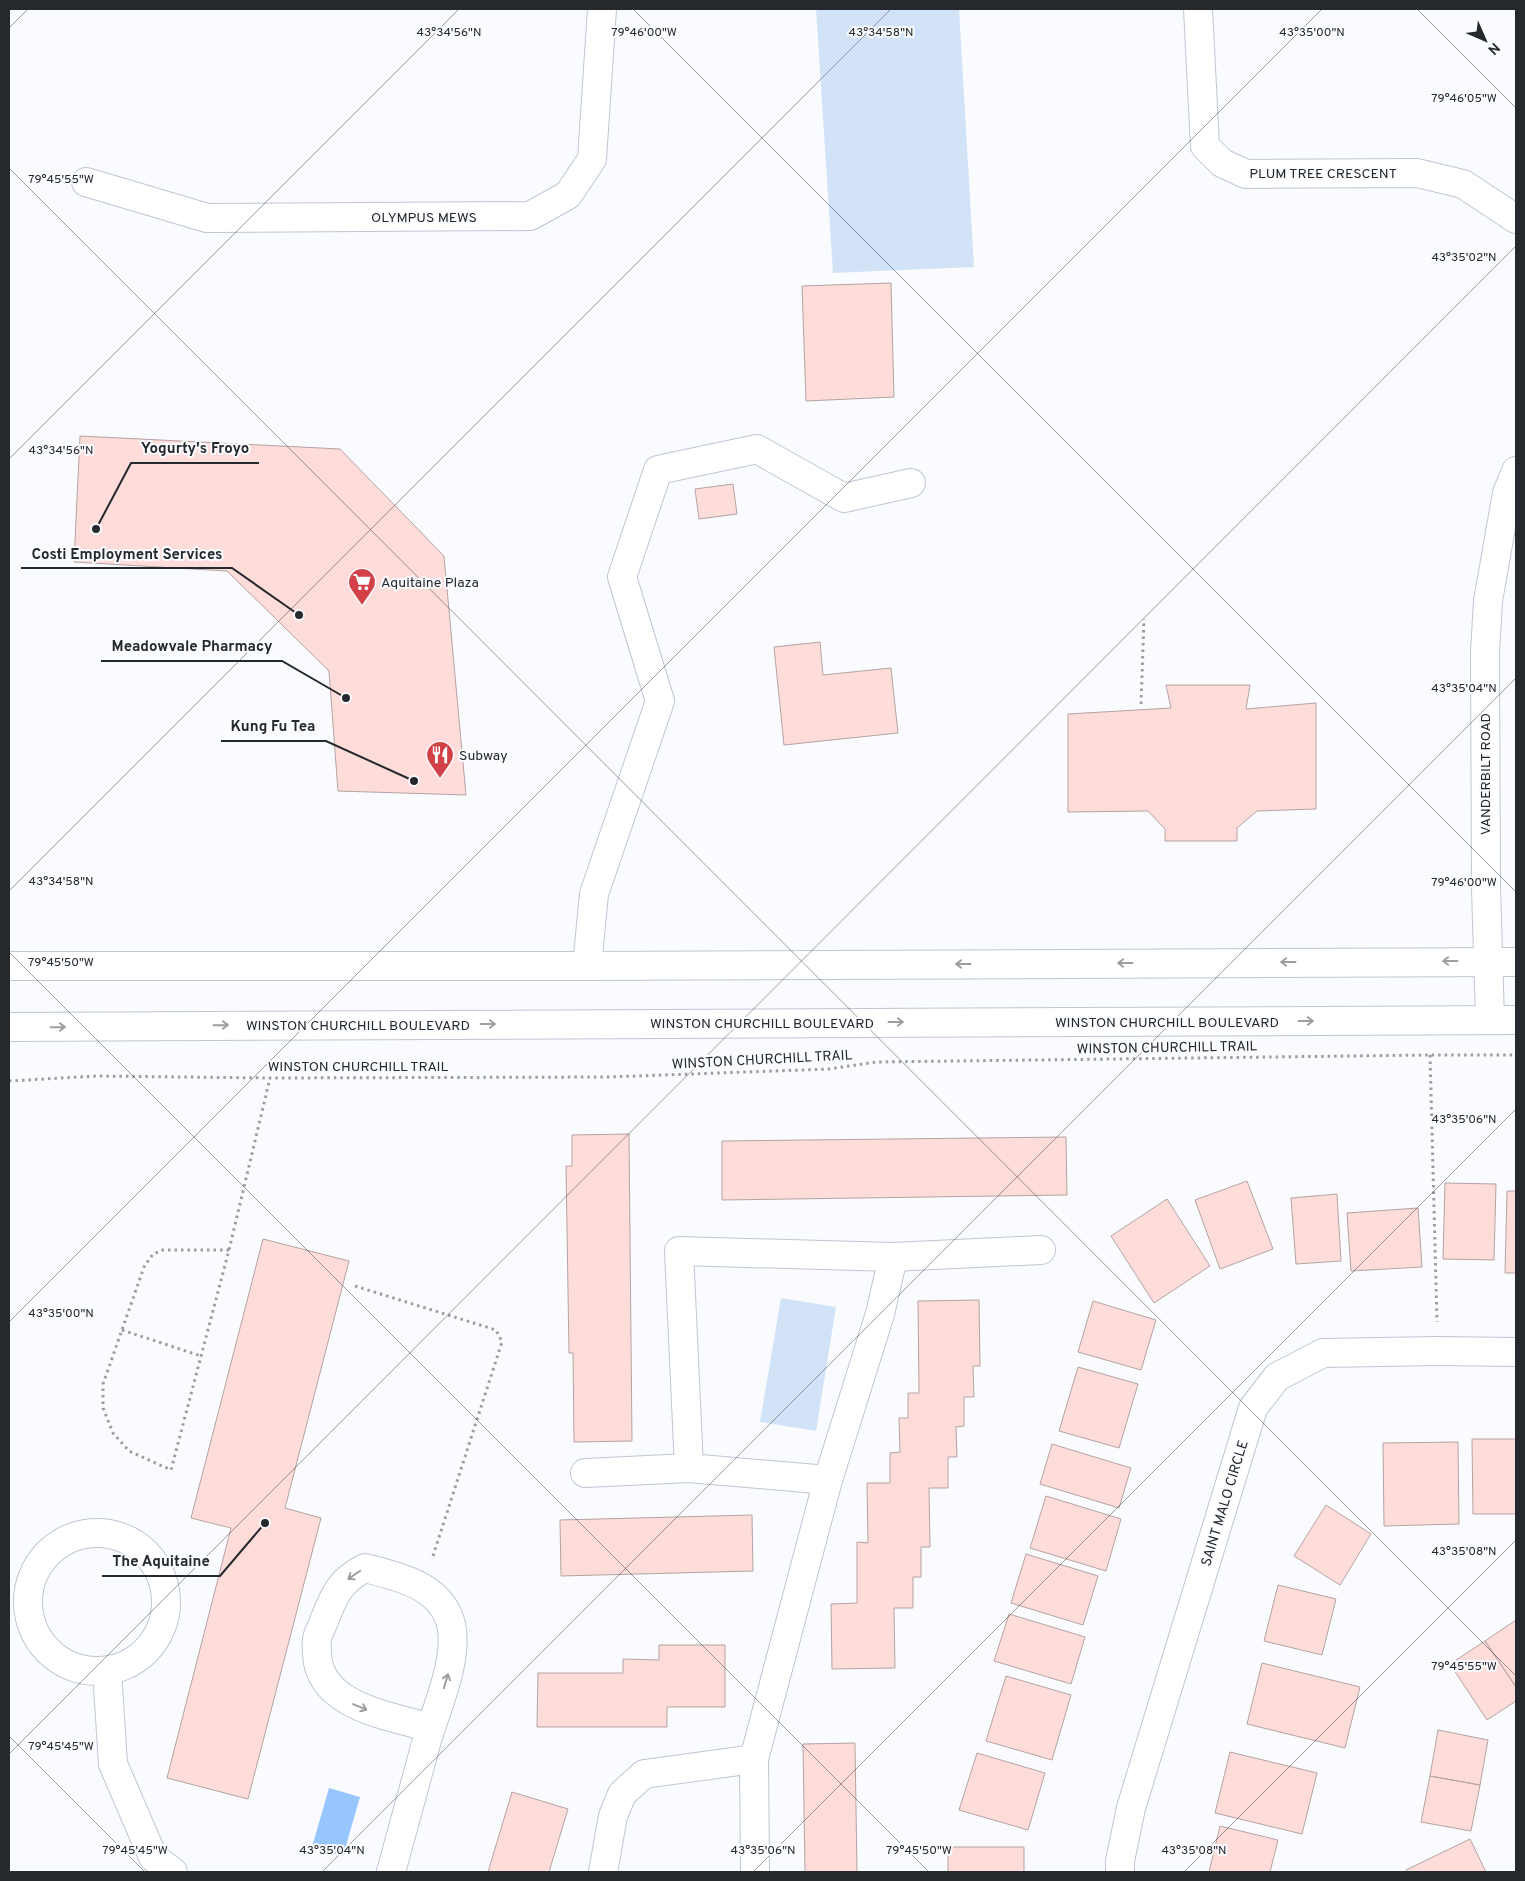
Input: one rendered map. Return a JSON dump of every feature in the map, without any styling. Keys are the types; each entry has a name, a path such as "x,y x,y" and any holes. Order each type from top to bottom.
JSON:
{"main road":[{"name":"OLYMPUS MEWS","path":"86,182 207,218 530,216 568,195 592,159 602,9"},
{"name":"PLUM TREE CRESCENT","path":"1198,9 1204,146 1222,163 1246,174 1418,173 1463,184 1516,219"},
{"path":"587,966 594,894 660,701 622,577 658,470 757,449 844,498 911,483"},
{"name":"VANDERBILT ROAD","path":"1490,1020 1486,888 1485,652 1488,601 1507,493 1516,471"},
{"path":"9,966 587,966 1516,962"},
{"name":"WINSTON CHURCHILL BOULEVARD","path":"9,1027 1516,1020"},
{"path":"689,1468 679,1251 893,1257 1040,1250"},
{"path":"755,1872 754,1759 828,1480 880,1314 893,1257"},
{"name":"SAINT MALO CIRCLE","path":"1120,1872 1120,1861 1131,1808 1252,1408 1277,1377 1323,1353 1516,1352"},
{"path":"585,1473 689,1468 828,1480"},
{"path":"91,1533 115,1535 136,1545 154,1561 164,1582 167,1606 161,1629 148,1649 130,1664 107,1671 86,1671 66,1665 49,1652 36,1636 29,1616 18,1595 49,1553 68,1539 91,1533"},
{"path":"391,1872 448,1674 453,1642 449,1618 435,1597 422,1587 393,1575 364,1568 350,1576 334,1596 317,1640 318,1659 322,1676 335,1692 358,1707 431,1728"},
{"path":"107,1671 112,1764 153,1857 173,1872"},
{"path":"603,1872 613,1816 622,1794 644,1774 754,1759"}],"path":[{"path":"1140,704 1144,619"},
{"path":"1430,1055 1438,1351"},
{"name":"WINSTON CHURCHILL TRAIL","path":"9,1082 96,1076 270,1078 608,1077 829,1069 876,1062 1516,1055"},
{"path":"229,1250 163,1250 154,1254 144,1267 103,1384 103,1408 113,1433 129,1451 171,1470 229,1250 270,1078"},
{"path":"355,1286 496,1330 502,1342 422,1587"},
{"path":"122,1330 201,1356"}],"shaded area":[{"path":"816,9 959,9 974,267 833,273"},
{"path":"781,1298 836,1307 816,1431 760,1422"}],"water":[{"path":"329,1788 360,1797 343,1856 312,1847"}],"building":[{"path":"891,283 894,397 806,401 802,286"},
{"path":"80,436 340,449 444,556 466,795 338,791 329,671 227,571 74,562"},
{"path":"733,484 737,514 699,519 695,489"},
{"path":"820,642 823,675 891,668 898,733 784,745 774,647"},
{"path":"1166,685 1250,685 1246,709 1316,703 1316,809 1257,811 1237,828 1237,841 1165,841 1165,829 1148,811 1068,812 1068,714 1171,708"},
{"path":"629,1134 632,1441 574,1442 573,1353 569,1353 566,1166 572,1166 572,1135"},
{"path":"1066,1137 1067,1195 722,1200 722,1141"},
{"path":"1247,1181 1273,1249 1220,1269 1195,1200"},
{"path":"1445,1183 1496,1184 1494,1260 1443,1259"},
{"path":"1507,1191 1516,1191 1516,1273 1505,1273"},
{"path":"1337,1194 1341,1261 1296,1264 1291,1198"},
{"path":"1167,1199 1210,1266 1154,1303 1111,1236"},
{"path":"1418,1208 1422,1267 1351,1271 1347,1213"},
{"path":"263,1239 349,1261 285,1508 321,1518 248,1799 167,1778 231,1528 191,1518"},
{"path":"979,1300 980,1366 973,1366 974,1397 964,1397 964,1426 956,1427 957,1457 948,1457 948,1488 929,1488 930,1547 921,1547 921,1577 913,1577 913,1608 894,1608 895,1668 832,1669 831,1604 857,1603 857,1542 868,1543 867,1483 890,1483 890,1453 900,1452 899,1418 908,1418 908,1393 919,1393 918,1301"},
{"path":"1093,1301 1156,1320 1141,1370 1078,1352"},
{"path":"1078,1367 1138,1384 1119,1448 1059,1431"},
{"path":"1472,1439 1516,1439 1516,1514 1473,1514"},
{"path":"1458,1442 1459,1524 1384,1526 1383,1443"},
{"path":"1052,1444 1131,1468 1119,1508 1040,1484"},
{"path":"1046,1496 1121,1519 1106,1571 1030,1548"},
{"path":"1326,1505 1371,1534 1340,1585 1294,1556"},
{"path":"752,1515 753,1571 561,1576 560,1520"},
{"path":"1026,1554 1098,1576 1083,1625 1011,1603"},
{"path":"1278,1585 1336,1599 1322,1655 1264,1641"},
{"path":"1009,1614 1085,1637 1071,1684 994,1661"},
{"path":"1516,1620 1516,1687 1485,1641"},
{"path":"1485,1641 1516,1687 1516,1701 1487,1720 1450,1664"},
{"path":"659,1645 725,1645 725,1707 667,1707 667,1727 537,1727 538,1673 623,1673 623,1659 659,1660"},
{"path":"1262,1663 1360,1687 1345,1748 1247,1724"},
{"path":"1006,1676 1071,1695 1052,1760 986,1741"},
{"path":"1438,1730 1488,1740 1480,1785 1430,1776"},
{"path":"855,1743 857,1872 805,1872 803,1744"},
{"path":"1230,1752 1317,1773 1302,1834 1215,1813"},
{"path":"977,1753 1045,1773 1028,1830 959,1810"},
{"path":"1430,1776 1480,1785 1471,1831 1421,1822"},
{"path":"512,1792 568,1809 549,1872 488,1872"},
{"path":"1220,1826 1278,1840 1270,1872 1209,1872"},
{"path":"1470,1839 1486,1872 1407,1872 1406,1870"},
{"path":"948,1847 1024,1847 1024,1872 948,1872"}],"place":[{"name":"Yogurty's Froyo","path":"96,529"},
{"name":"Aquitaine Plaza","path":"362,606"},
{"name":"Costi Employment Services","path":"299,615"},
{"name":"Meadowvale Pharmacy","path":"346,698"},
{"name":"Subway","path":"440,779"},
{"name":"Kung Fu Tea","path":"414,781"},
{"name":"The Aquitaine","path":"265,1523"}]}
